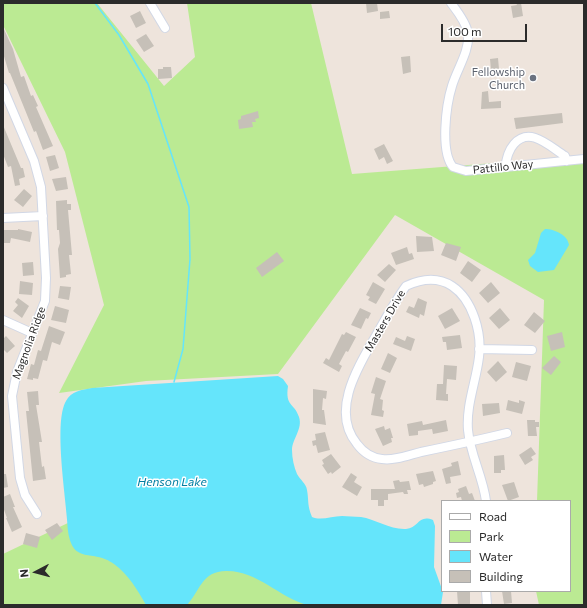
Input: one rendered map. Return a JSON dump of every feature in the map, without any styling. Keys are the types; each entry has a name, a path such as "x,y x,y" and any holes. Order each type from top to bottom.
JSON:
{"street":[{"path":"150,3 165,28"},
{"name":"Pattillo Way","path":"451,3 468,33 461,66 452,86 448,107 445,139 446,156 453,167 458,170 466,171 584,159"},
{"name":"Magnolia Ridge","path":"3,88 34,161 41,187 46,278 45,301 17,372 12,396 20,478 25,495 37,514"},
{"path":"505,167 507,156 511,148 520,138 526,136 530,136 543,142 565,156 567,161"},
{"path":"3,218 43,216"},
{"name":"Masters Drive","path":"486,500 470,441 468,429 469,409 479,357 478,332 469,304 462,292 441,281 418,280 406,286 354,376 348,394 346,409 350,436 360,449 374,457 384,460 402,457 470,441 507,433"},
{"path":"3,320 32,332"},
{"path":"479,349 532,350"},
{"path":"486,592 487,605"}],"green space":[{"path":"3,3 97,3 164,86 195,57 187,3 311,3 352,174 584,156 584,605 539,605 536,592 571,592 571,500 537,500 544,300 395,215 278,374 146,381 59,393 104,305 65,152 3,25"},
{"path":"70,522 127,568 153,605 3,605 3,554"},
{"path":"229,558 332,605 184,605 208,570"}],"water":[{"path":"545,229 560,233 566,238 569,245 554,270 538,272 530,266 528,260 535,253 541,233"},
{"name":"Henson Lake","path":"278,376 283,379 288,386 287,393 289,401 297,412 300,421 299,430 292,446 292,456 297,474 304,483 308,494 310,513 312,517 319,519 342,516 361,517 400,529 410,528 424,519 433,520 435,526 434,567 441,586 441,592 443,592 441,605 311,606 287,596 257,579 237,572 226,571 212,574 207,578 187,605 146,605 128,577 114,564 106,559 79,553 74,549 68,531 62,464 62,412 66,401 71,395 84,389"}],"building":[{"path":"366,3 377,3 378,11 367,13"},
{"path":"516,3 521,3 523,16 513,18 511,6 517,5"},
{"path":"140,11 146,23 136,28 130,16"},
{"path":"389,11 390,18 380,19 380,12"},
{"path":"3,27 13,49 21,77 24,76 31,96 33,95 38,106 36,107 53,146 43,150 36,131 34,132 9,73 3,53"},
{"path":"146,34 154,46 144,52 136,40"},
{"path":"410,56 411,72 403,74 401,57"},
{"path":"498,58 499,69 491,70 490,59"},
{"path":"163,67 171,67 172,78 158,79 158,69 163,69"},
{"path":"488,91 489,102 501,101 501,108 481,109 482,92"},
{"path":"258,111 259,118 255,119 256,122 252,122 253,127 239,129 238,120 241,119 241,116"},
{"path":"562,113 563,123 516,129 514,118"},
{"path":"3,125 21,168 23,168 25,177 19,179 20,185 15,186 11,166 8,167 3,154"},
{"path":"384,144 393,161 387,164 384,157 379,160 374,149"},
{"path":"55,155 59,168 50,171 46,157"},
{"path":"66,177 68,189 56,191 52,179"},
{"path":"24,189 32,196 23,207 14,200"},
{"path":"67,200 67,204 71,204 71,210 68,210 72,255 69,255 71,274 60,278 58,249 60,243 59,230 57,230 56,201"},
{"path":"18,229 32,232 30,242 11,238 10,243 3,243 3,230"},
{"path":"416,236 432,237 434,251 417,252"},
{"path":"446,243 461,247 456,261 441,255"},
{"path":"407,247 409,254 412,253 414,259 396,265 391,253"},
{"path":"277,252 284,261 262,277 256,268"},
{"path":"468,261 481,270 472,282 460,273"},
{"path":"33,262 34,275 23,276 22,263"},
{"path":"389,264 396,270 385,282 377,275"},
{"path":"20,281 33,283 32,295 19,294"},
{"path":"373,282 385,289 376,304 368,300 370,297 366,295"},
{"path":"491,282 500,293 488,303 479,293"},
{"path":"60,286 71,287 69,300 58,298"},
{"path":"18,298 29,306 22,318 13,311 18,305 15,302"},
{"path":"418,298 427,302 424,316 420,314 419,318 406,312 409,306 414,308"},
{"path":"55,306 69,310 66,323 51,320"},
{"path":"360,308 371,313 368,319 366,318 361,329 351,325"},
{"path":"452,308 460,321 445,329 438,316"},
{"path":"500,308 510,320 499,329 489,318"},
{"path":"534,312 545,321 535,333 524,325"},
{"path":"49,326 65,332 60,345 52,342 47,361 43,360 38,379 27,379 31,364 34,365 38,350 41,351"},
{"path":"346,332 356,337 348,352 346,351 339,364 342,366 339,372 323,363 326,358 329,360 342,334 344,335"},
{"path":"562,332 565,347 551,351 547,336"},
{"path":"460,335 462,348 447,350 446,342 443,342 442,337"},
{"path":"6,336 15,346 7,353 3,349 3,339"},
{"path":"407,336 415,339 411,351 393,344 396,337 405,341"},
{"path":"388,353 397,358 390,373 381,369"},
{"path":"554,356 561,362 551,375 542,368"},
{"path":"498,361 507,372 496,382 487,372"},
{"path":"516,362 531,366 527,381 512,377"},
{"path":"444,365 457,366 456,380 447,379 446,394 448,394 448,401 436,400 437,384 443,384"},
{"path":"376,377 386,381 380,399 383,400 383,417 371,415 375,394 371,393"},
{"path":"313,389 327,391 326,399 323,398 322,410 324,410 326,425 313,423"},
{"path":"38,391 39,405 36,405 42,442 39,442 42,467 44,466 46,479 33,481 26,411 29,411 27,392"},
{"path":"508,400 519,403 519,400 525,402 522,414 506,410"},
{"path":"499,403 500,413 483,416 482,404"},
{"path":"446,420 448,431 433,434 432,429 418,431 418,435 409,436 407,424 422,421 423,425"},
{"path":"527,420 535,420 535,422 539,422 539,427 536,427 537,436 528,436"},
{"path":"384,426 385,430 390,428 393,438 391,438 392,442 383,446 375,429"},
{"path":"325,432 330,450 318,453 316,445 313,446 312,441 316,440 315,434"},
{"path":"531,447 536,454 531,457 533,460 525,465 519,455"},
{"path":"331,454 341,467 332,474 331,472 328,474 322,465 324,464 322,460"},
{"path":"504,455 505,470 501,470 501,473 494,473 494,456"},
{"path":"458,461 461,475 450,477 451,483 446,484 442,469 452,466 451,463"},
{"path":"433,471 436,481 433,482 433,484 424,487 423,484 419,485 416,474"},
{"path":"351,473 357,477 354,482 362,487 357,496 342,487"},
{"path":"3,474 6,474 8,487 3,488"},
{"path":"399,480 400,482 409,481 411,490 407,490 408,494 404,494 403,492 388,494 388,500 384,500 384,506 378,506 378,500 371,500 371,489 395,489 393,481"},
{"path":"514,482 519,497 508,500 502,485"},
{"path":"466,486 469,494 472,493 475,500 462,500 461,497 457,498 456,493 459,492 458,489"},
{"path":"10,494 15,507 13,507 22,527 12,532 3,507 3,497"},
{"path":"57,523 63,531 52,540 45,530"},
{"path":"26,533 40,537 37,548 23,544"},
{"path":"457,592 470,592 470,605 458,605"},
{"path":"502,592 511,592 512,603 504,604"}],"waterway":[{"path":"95,3 119,35 148,84 189,207 190,259 183,349 174,382"}],"place":[{"name":"Fellowship Church","path":"533,78"}]}
